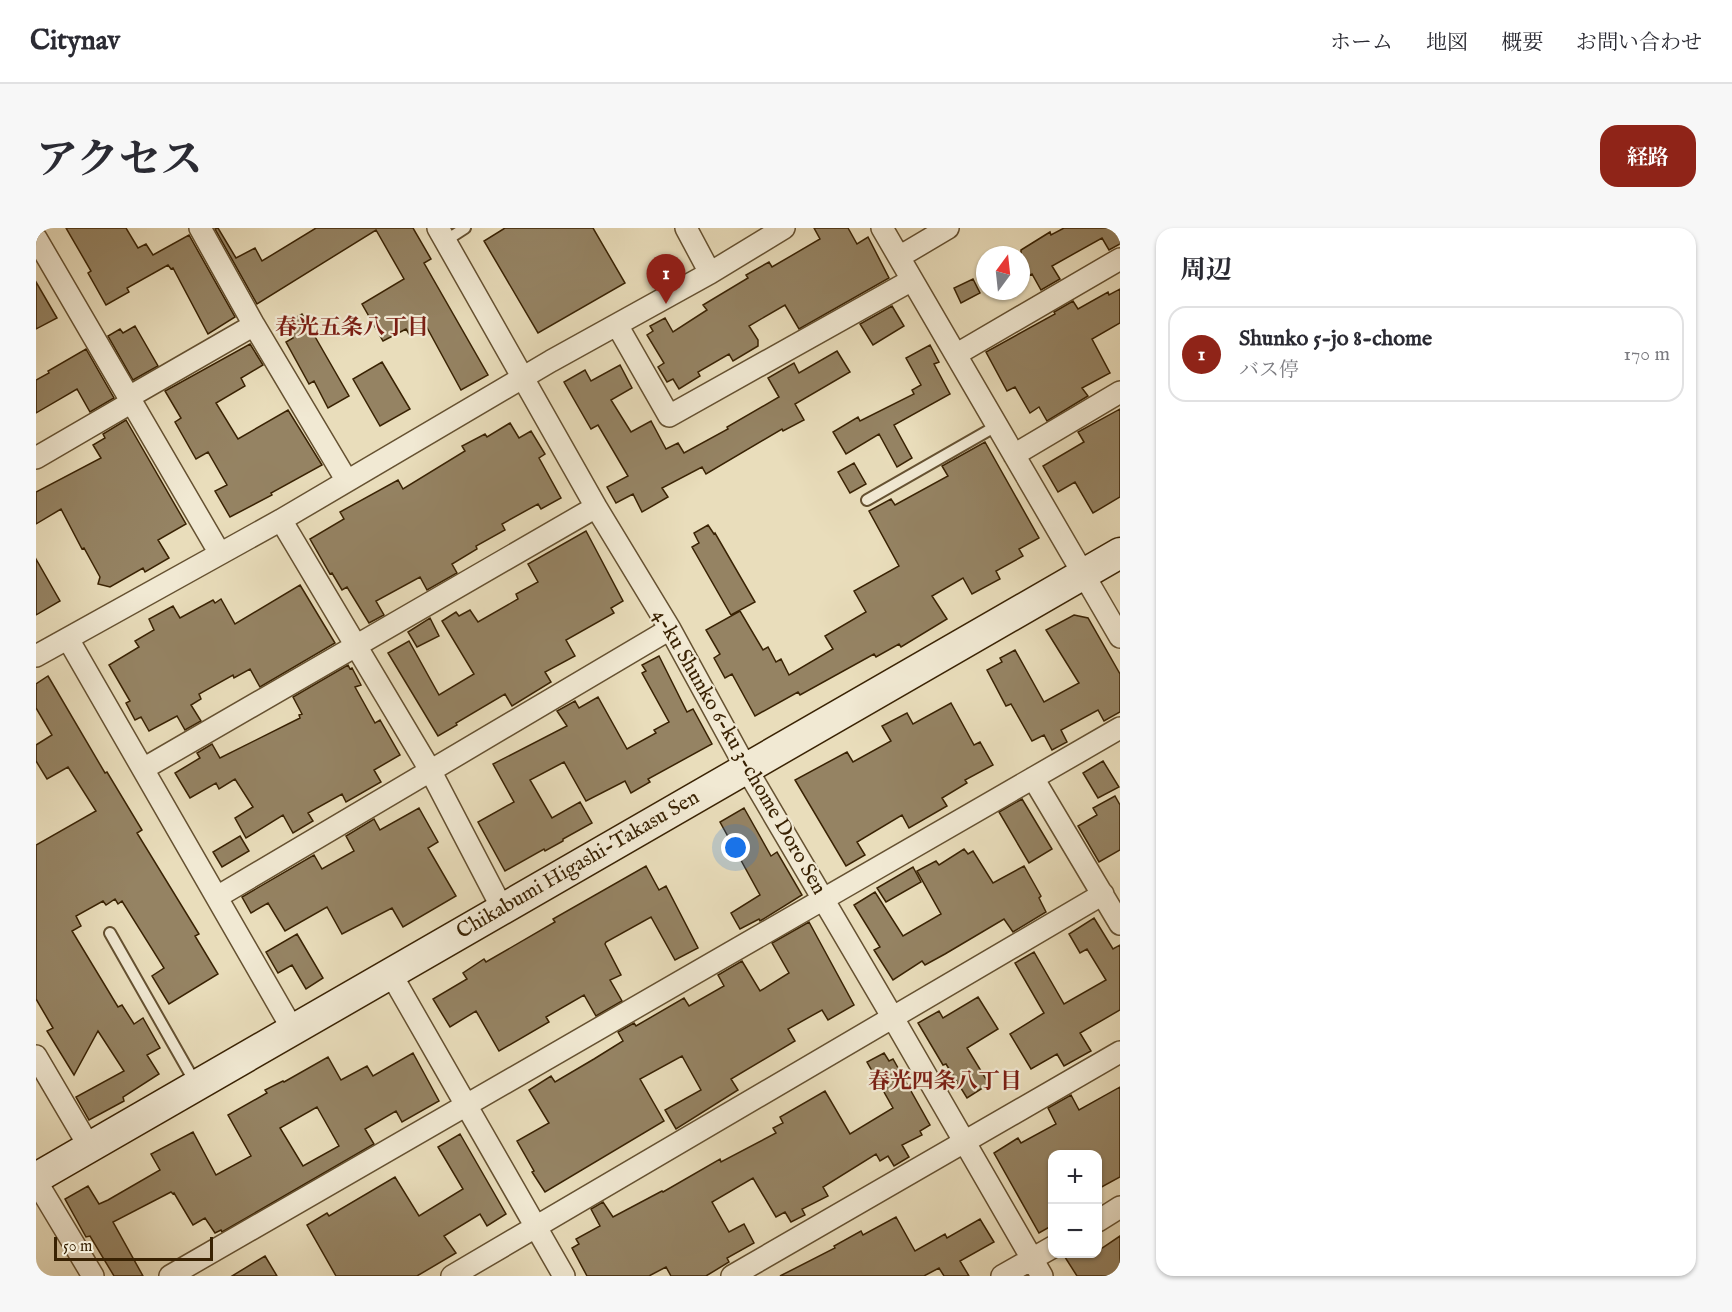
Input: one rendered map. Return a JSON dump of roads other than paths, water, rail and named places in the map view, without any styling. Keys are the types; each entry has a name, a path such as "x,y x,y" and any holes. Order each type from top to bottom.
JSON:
{"street":[{"path":"200,228 254,326 347,481"},
{"path":"686,228 710,273"},
{"path":"36,656 280,520 523,378 710,273 784,228"},
{"path":"882,228 1120,637"},
{"path":"899,256 948,228"},
{"name":"4-ku Shunko 6-ku 3-chome Doro Sen","path":"442,234 596,507 670,629 746,768 1037,1267"},
{"path":"36,238 44,270 131,399 219,552"},
{"path":"957,354 1120,259"},
{"path":"617,325 669,416 912,280"},
{"path":"36,458 254,326"},
{"path":"1014,455 1120,392"},
{"path":"143,769 596,507"},
{"path":"280,520 430,770 502,908"},
{"name":"Chikabumi Higashi-Takasu Sen","path":"36,1180 502,908 1120,553"},
{"path":"217,897 670,629"},
{"path":"68,639 293,1030"},
{"path":"170,1276 1120,728"},
{"path":"1033,778 1120,924"},
{"path":"452,1276 1103,894"},
{"path":"390,974 564,1276"},
{"path":"732,1276 1120,1052"},
{"path":"36,1056 90,1148"},
{"path":"36,1180 93,1276"},
{"path":"1102,1219 1120,1208"},
{"path":"1002,1276 1037,1267 1048,1253"}],"lane":[{"path":"442,234 465,228"},
{"path":"867,500 998,425"},
{"path":"110,933 197,1086"}],"place":[{"name":"Shunko 5-jo 8-chome","path":"666,304"}],"district":[{"name":"春光五条八丁目","path":"352,328"},
{"name":"春光四条八丁目","path":"945,1082"}]}
